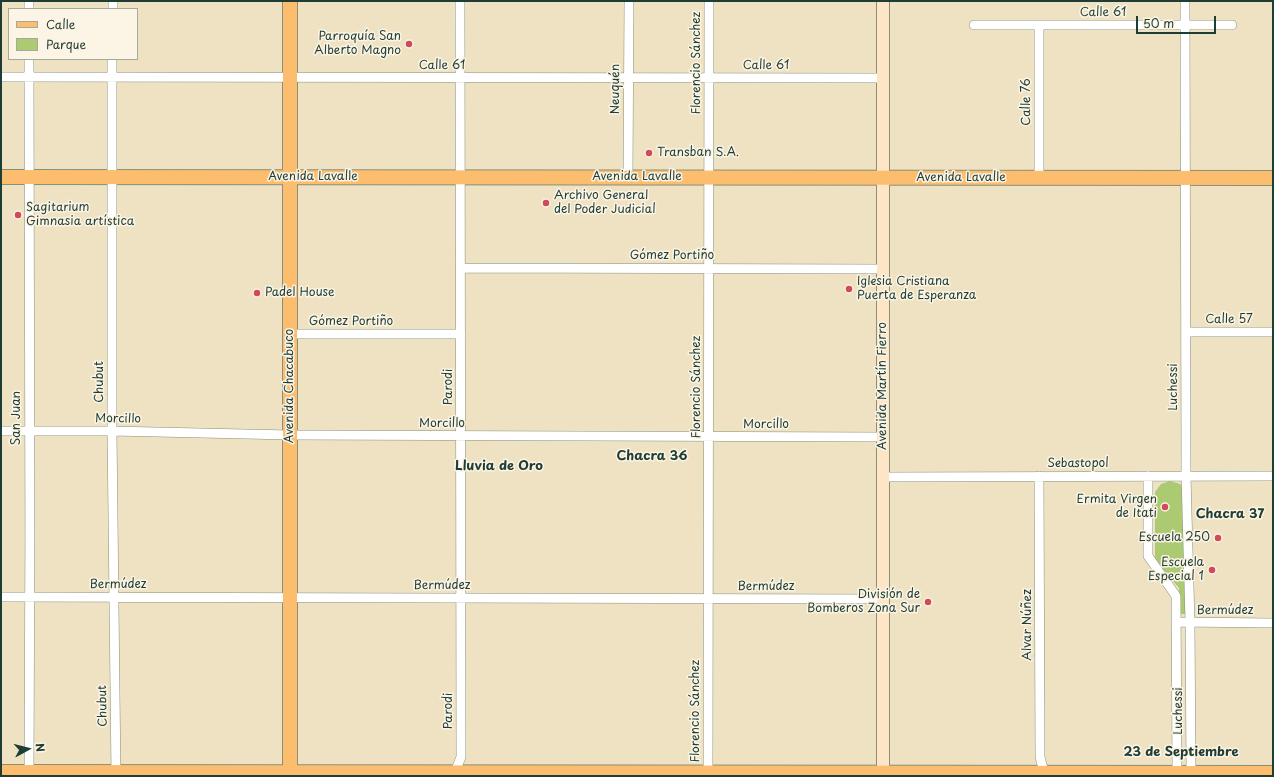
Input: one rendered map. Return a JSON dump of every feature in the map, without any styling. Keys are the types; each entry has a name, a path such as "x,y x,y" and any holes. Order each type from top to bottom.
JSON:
{"main road":[{"name":"Avenida Chacabuco","path":"290,1 290,774"},
{"name":"Avenida Martín Fierro","path":"883,1 883,774"},
{"name":"Avenida Lavalle","path":"1,177 1273,178"},
{"path":"1,772 29,774 1273,773"}],"street":[{"name":"Parodi","path":"455,774 461,757 460,1"},
{"name":"Neuquén","path":"628,1 628,177"},
{"name":"Florencio Sánchez","path":"708,773 709,1"},
{"name":"Luchessi","path":"1184,774 1190,622 1186,476 1185,1"},
{"name":"Calle 61","path":"974,25 1232,25"},
{"name":"Calle 76","path":"1039,25 1039,178"},
{"name":"San Juan","path":"29,60 29,431 31,597 29,774"},
{"name":"Chubut","path":"112,60 112,431 116,774"},
{"name":"Calle 61","path":"1,77 883,78"},
{"name":"Gómez Portiño","path":"461,268 883,269"},
{"name":"Calle 57","path":"1186,332 1273,332"},
{"name":"Gómez Portiño","path":"290,334 461,334"},
{"name":"Morcillo","path":"1,431 112,431 290,435 883,437"},
{"name":"Alvar Núñez","path":"1039,476 1040,757 1046,774"},
{"name":"Luchessi","path":"1148,476 1148,556 1176,596 1184,774"},
{"name":"Sebastopol","path":"884,477 1273,476"},
{"name":"Bermúdez","path":"1,596 884,599"},
{"name":"Bermúdez","path":"1176,622 1273,622"}],"green space":[{"path":"1170,481 1180,484 1187,491 1187,614 1179,614 1179,588 1155,560 1155,492 1161,484"}],"place":[{"name":"Parroquía San Alberto Magno","path":"409,44"},
{"name":"Transban S.A.","path":"649,153"},
{"name":"Archivo General del Poder Judicial","path":"546,203"},
{"name":"Sagitarium Gimnasia artística","path":"18,215"},
{"name":"Iglesia Cristiana Puerta de Esperanza","path":"849,289"},
{"name":"Padel House","path":"257,293"},
{"name":"Ermita Virgen de Itati","path":"1165,507"},
{"name":"Escuela 250","path":"1218,538"},
{"name":"Escuela Especial 1","path":"1212,570"},
{"name":"División de Bomberos Zona Sur","path":"928,602"}],"district":[{"name":"Chacra 36","path":"652,456"},
{"name":"Lluvia de Oro","path":"499,466"},
{"name":"Chacra 37","path":"1230,514"},
{"name":"23 de Septiembre","path":"1181,752"}]}
